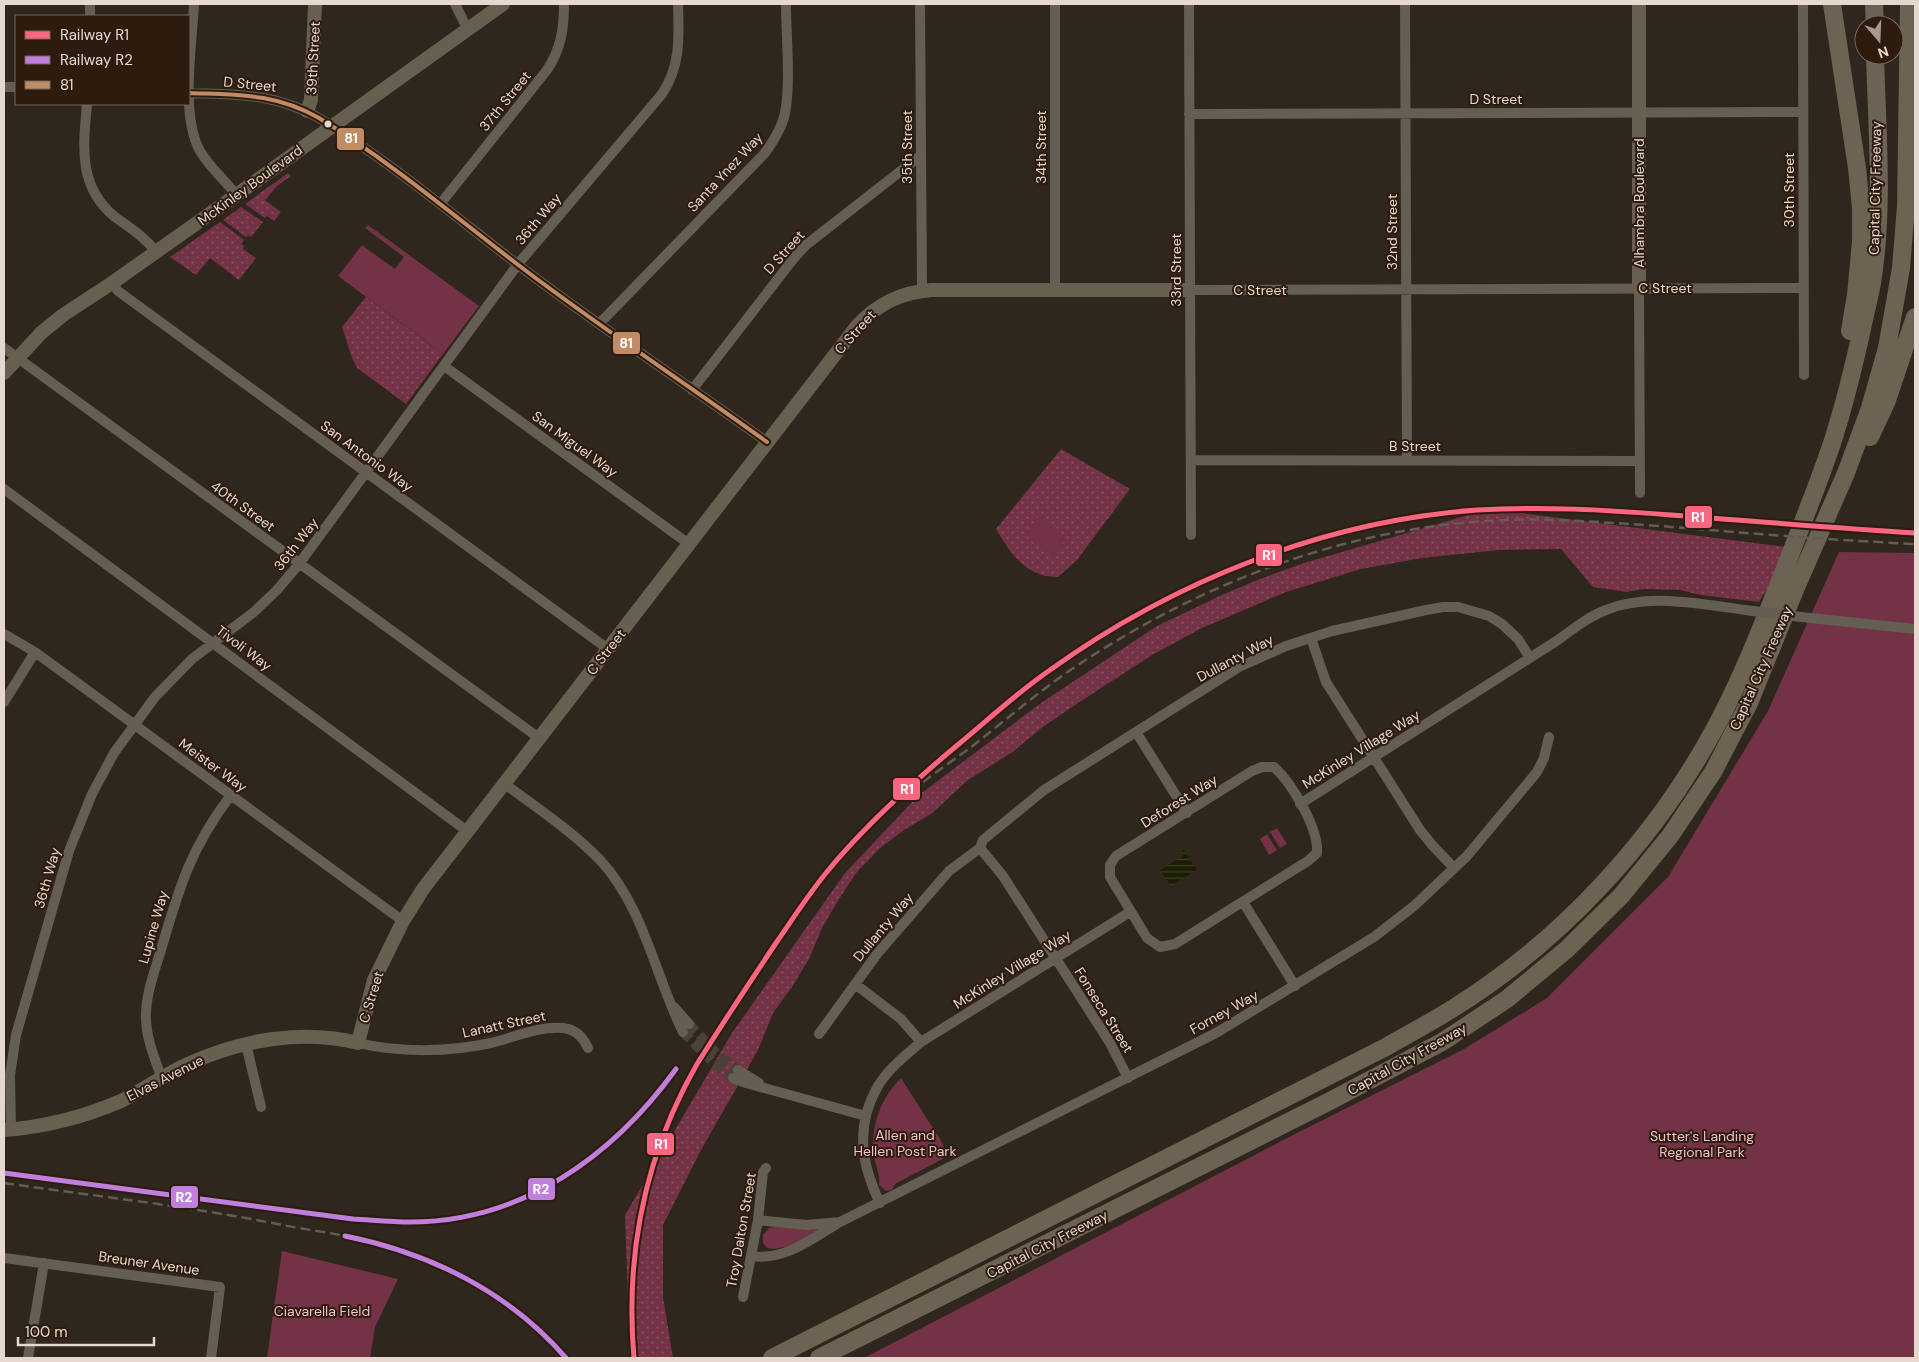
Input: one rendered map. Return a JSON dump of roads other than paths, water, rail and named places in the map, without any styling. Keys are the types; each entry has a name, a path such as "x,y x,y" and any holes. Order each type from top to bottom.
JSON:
{"highway":[{"path":"1809,507 1843,373 1856,294 1861,241 1858,168 1832,4"},
{"name":"Capital City Freeway","path":"819,1358 1328,1102 1442,1042 1506,999 1566,950 1621,896 1670,836 1713,772 1749,703 1794,592 1846,473 1870,408 1887,348 1901,268 1906,206 1909,4"},
{"name":"Capital City Freeway","path":"772,1358 1386,1047 1453,1009 1516,964 1574,914 1627,857 1674,796 1714,730 1748,661 1809,507 1834,437 1872,284 1878,196 1875,65"},
{"path":"1846,473 1872,434 1886,403 1915,317"}],"street":[{"path":"190,75 194,4"},
{"name":"39th Street","path":"307,111 310,100 316,4"},
{"path":"455,4 468,30"},
{"name":"McKinley Boulevard","path":"4,373 16,358 63,315 236,196 503,4"},
{"name":"37th Street","path":"441,203 556,57 561,40 564,4"},
{"name":"36th Way","path":"8,1129 10,1075 16,1035 69,851 92,794 114,753 134,724 176,674 254,612 300,564 518,264 666,88 676,68 678,53 678,4"},
{"name":"Santa Ynez Way","path":"600,322 772,144 783,119 787,100 786,4"},
{"name":"35th Street","path":"920,4 922,290"},
{"name":"34th Street","path":"1055,4 1055,289"},
{"name":"33rd Street","path":"1189,4 1191,535"},
{"name":"32nd Street","path":"1406,4 1407,460"},
{"name":"Alhambra Boulevard","path":"1639,4 1640,493"},
{"name":"30th Street","path":"1803,4 1804,376"},
{"name":"D Street","path":"190,93 270,98 286,102 307,111 332,126"},
{"path":"87,105 84,154 95,195 105,208 147,241 156,252"},
{"path":"190,105 191,124 200,150 207,162 236,196"},
{"name":"D Street","path":"1189,114 1803,112"},
{"path":"332,126 441,203 518,264 767,442"},
{"name":"D Street","path":"692,390 806,245 920,156"},
{"name":"San Antonio Way","path":"112,283 118,291 608,649"},
{"name":"C Street","path":"358,1043 374,980 403,921 428,883 864,318 890,300 922,290 1803,288"},
{"name":"40th Street","path":"4,348 539,738"},
{"name":"San Miguel Way","path":"444,366 689,544"},
{"name":"B Street","path":"1191,460 1640,461"},
{"name":"Tivoli Way","path":"4,489 468,831"},
{"name":"McKinley Village Way","path":"880,1203 865,1165 862,1147 866,1116 878,1085 921,1042 1130,912 1147,938 1160,947 1175,944 1308,861 1317,853 1318,844 1300,804 1593,616 1607,609 1625,604 1660,601 1915,629"},
{"name":"Dullanty Way","path":"818,1034 876,954 949,871 980,848 983,840 1044,790 1240,668 1286,646 1310,638 1358,624 1443,607 1458,607 1489,616 1502,624 1518,639 1530,658"},
{"name":"Meister Way","path":"4,634 35,652 403,921"},
{"path":"1310,638 1326,682 1420,830 1454,868"},
{"path":"4,702 35,652"},
{"path":"1136,732 1187,812"},
{"name":"Forney Way","path":"752,1256 764,1258 777,1256 798,1247 840,1222 1216,1033 1374,937 1414,906 1467,856 1536,772 1544,758 1549,737"},
{"name":"Deforest Way","path":"1130,912 1110,878 1110,865 1116,856 1252,771 1262,768 1274,767 1281,774 1300,804"},
{"path":"505,784 575,838 601,861 620,888 640,926 671,1004 686,1028"},
{"name":"Lupine Way","path":"162,1079 148,1038 146,1014 149,990 178,890 189,862 207,827 230,795"},
{"path":"980,848 1003,876 1055,957"},
{"path":"1243,902 1295,986"},
{"name":"Fonseca Street","path":"1055,957 1110,1043 1128,1078"},
{"path":"855,984 901,1019 921,1042"},
{"name":"Lanatt Street","path":"358,1043 396,1049 447,1049 490,1043 550,1028 564,1028 582,1037 588,1048"},
{"name":"Elvas Avenue","path":"8,1129 54,1123 100,1109 122,1100 186,1064 226,1049 246,1044 300,1036 334,1037 358,1043"},
{"path":"246,1044 261,1107"},
{"path":"735,1074 770,1090 866,1116"},
{"name":"Troy Dalton Street","path":"743,1297 758,1220 763,1172 766,1168"},
{"name":"Forney Way","path":"758,1220 806,1225 840,1222"},
{"name":"Breuner Avenue","path":"4,1258 220,1287 211,1358"},
{"path":"28,1358 44,1263"}],"tunnel":[{"path":"689,1024 716,1053 738,1070"},
{"path":"683,1032 714,1063 733,1078"}],"railway":[{"path":"923,782 1059,678 1121,638 1172,610 1225,585 1278,564 1333,547 1390,534 1447,525 1505,520 1602,522 1915,544"},
{"path":"4,1183 209,1212 345,1236 411,1253 436,1263 484,1288 527,1320 566,1358"}],"rail line":[{"name":"R1","path":"634,1358 633,1281 636,1243 643,1206 664,1134 679,1098 697,1064 806,899 841,855 873,821 1004,705 1038,678 1098,638 1148,609 1199,583 1253,561 1307,542 1363,527 1420,516 1477,510 1574,509 1915,533"},
{"name":"R2","path":"4,1173 353,1219 410,1222 451,1219 490,1210 527,1197 561,1178 594,1156 624,1130 651,1101 676,1069"},
{"name":"R2","path":"345,1236 377,1243 407,1253 466,1279 519,1313 566,1358"}],"park label":[{"name":"Allen and Hellen Post Park","path":"905,1144"},
{"name":"Sutter's Landing Regional Park","path":"1702,1144"},
{"name":"Ciavarella Field","path":"322,1311"}]}
